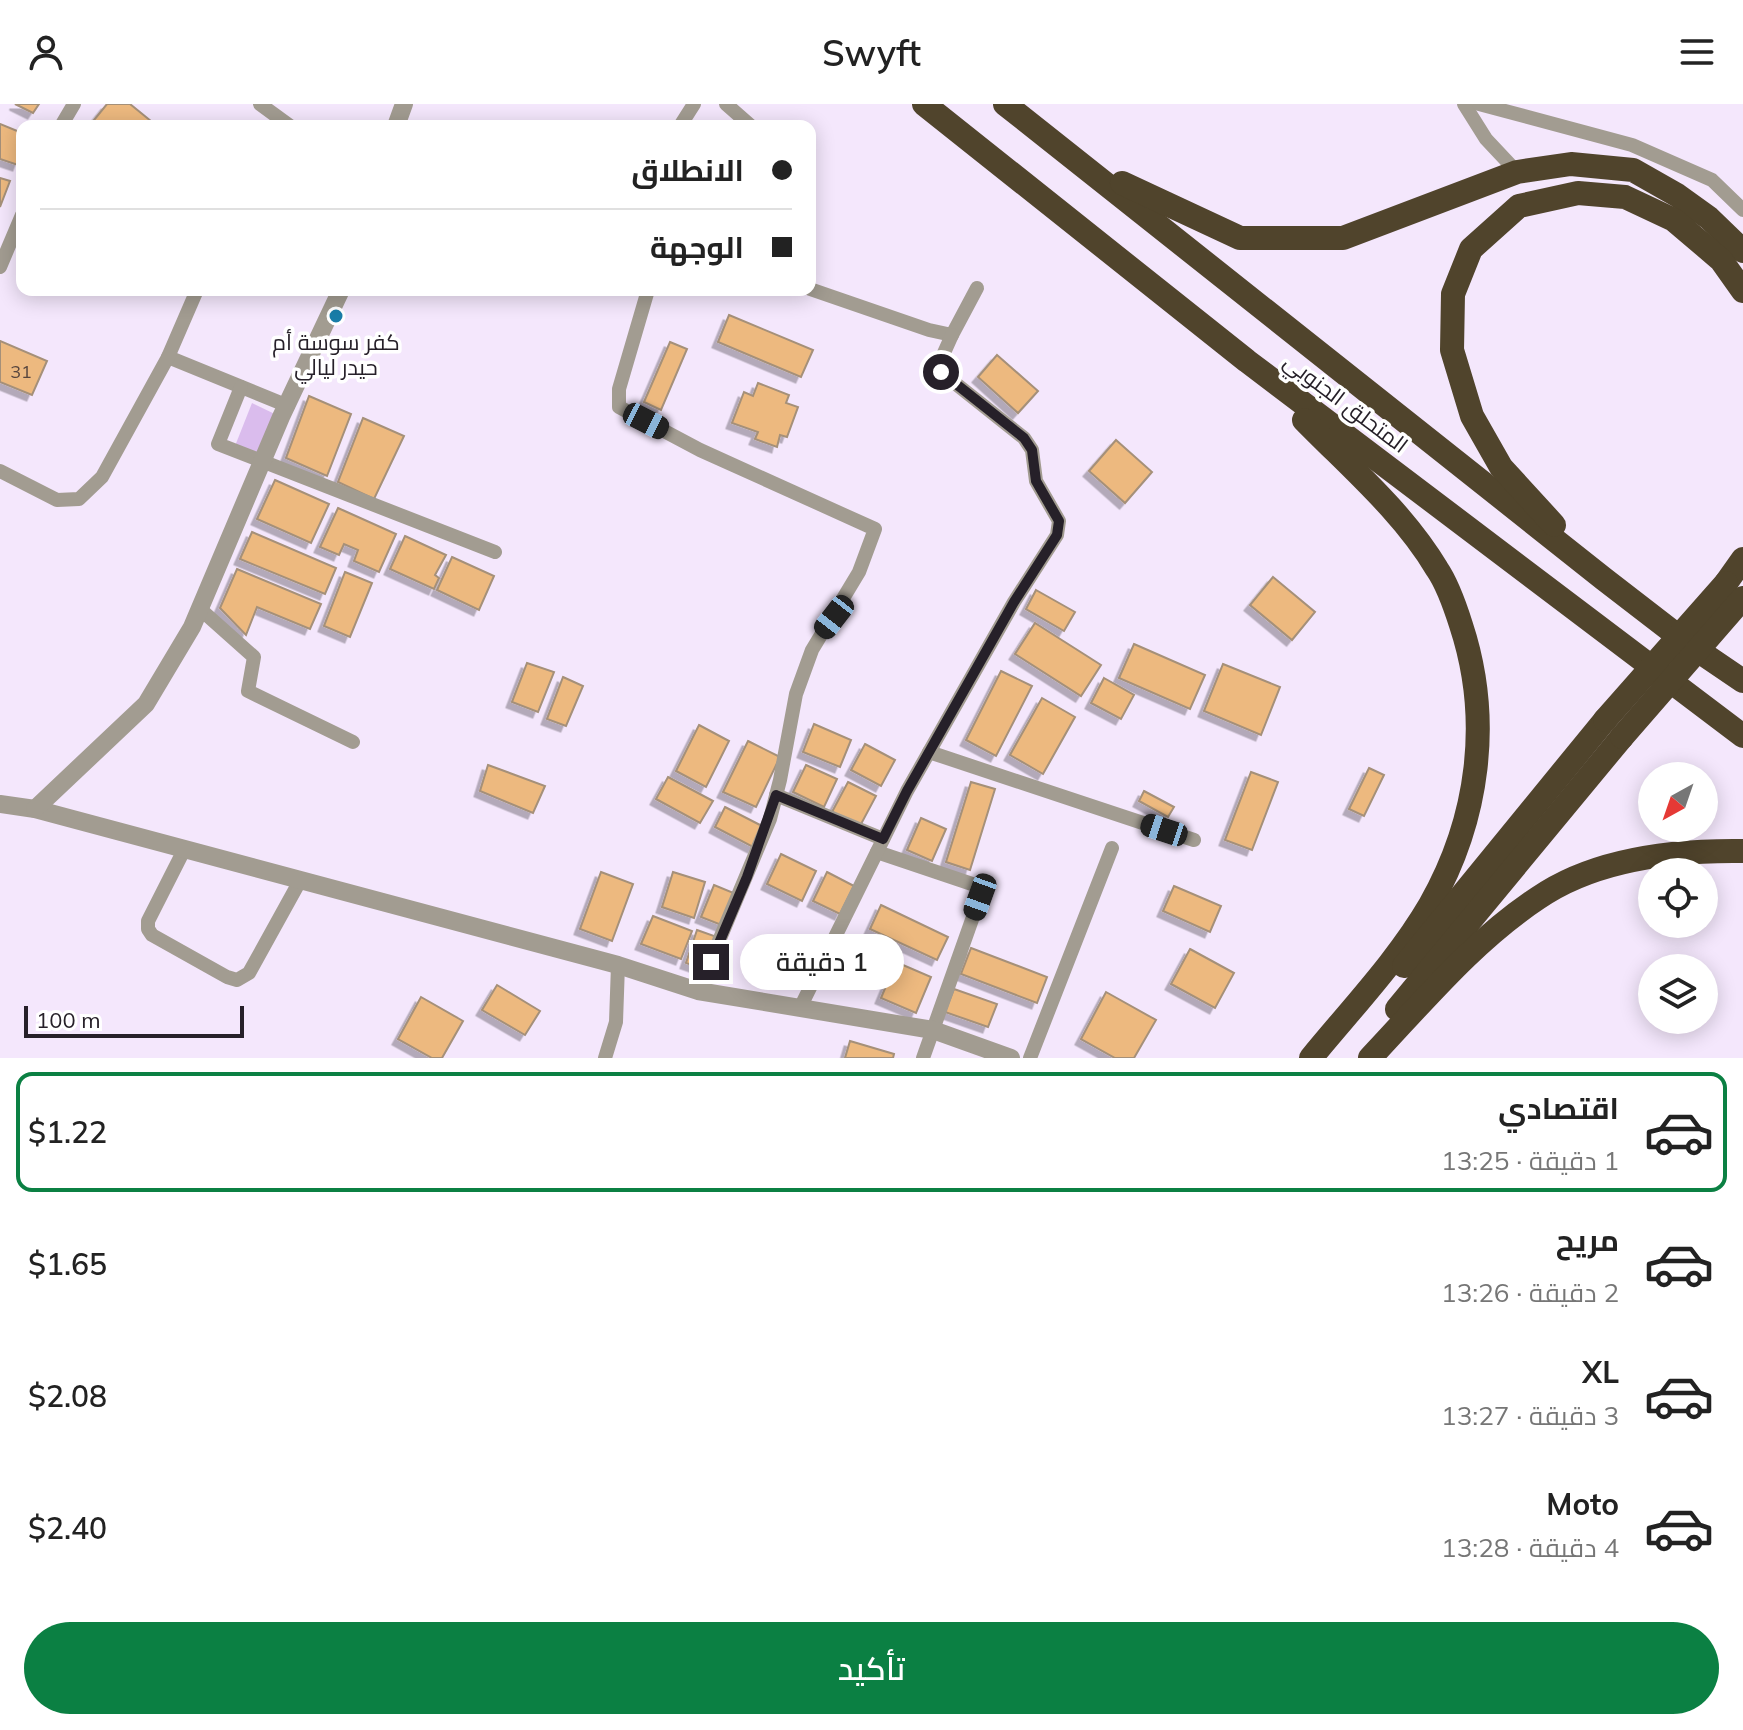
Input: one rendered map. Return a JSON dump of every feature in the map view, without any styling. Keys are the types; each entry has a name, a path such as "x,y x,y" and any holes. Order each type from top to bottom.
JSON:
{"highway":[{"name":"المتحلق الجنوبي","path":"924,104 1247,361 1743,736"},
{"name":"المتحلق الجنوبي","path":"1005,104 1604,579 1687,643 1743,681"},
{"path":"1079,163 1240,238 1343,238 1517,172 1571,164 1633,170 1709,218 1743,251"},
{"path":"1604,579 1501,467 1472,416 1452,350 1453,294 1471,249 1519,206 1578,193 1625,197 1674,220 1721,260 1743,291"},
{"path":"1247,361 1417,538 1439,571 1457,613 1471,656 1478,699 1479,736 1474,781 1465,824 1450,863 1429,906 1401,947 1313,1058"},
{"path":"1313,1058 1415,954 1734,591 1743,559"},
{"path":"1359,1058 1614,728"},
{"path":"1370,1058 1460,962 1540,896 1583,875 1631,860 1690,852 1743,851"}],"street":[{"path":"726,104 744,120"},
{"path":"1464,104 1486,139 1517,172"},
{"path":"1479,104 1632,145 1712,180 1743,210"},
{"path":"266,106 283,120"},
{"path":"1729,197 1743,188"},
{"path":"0,267 16,229"},
{"path":"801,1006 929,752 1014,602 1057,535 1059,521 1036,481 1032,450 1024,438 941,372 939,364 977,288"},
{"path":"816,291 952,335"},
{"path":"0,471 57,500 79,499 102,477 168,357 194,296"},
{"path":"35,809 146,704 192,627 261,463 338,296"},
{"path":"646,296 619,389 619,407 700,450 875,529 859,572 812,650 796,694 776,795 747,877 698,991"},
{"path":"168,357 288,406"},
{"path":"241,387 218,444 495,552"},
{"path":"199,608 254,657 248,691 353,742"},
{"path":"929,752 1194,840"},
{"path":"776,795 880,846 975,885 980,891 923,1058"},
{"path":"0,804 35,809 301,879 618,965 698,991 933,1030 1011,1058"},
{"path":"185,848 148,921 148,929 164,942 237,980 249,973 301,879"},
{"path":"1030,1058 1112,848"},
{"path":"605,1058 616,1022 618,965"}],"shaded area":[{"path":"252,403 281,417 263,457 235,446"}],"building":[{"path":"15,104 39,104 33,113"},
{"path":"107,104 130,104 150,120 94,120"},
{"path":"0,124 16,131 16,164 0,159"},
{"path":"0,178 10,181 0,207"},
{"path":"729,315 813,350 801,377 718,342"},
{"path":"0,341 47,361 32,395 0,382"},
{"path":"670,342 687,349 661,410 644,402"},
{"path":"997,355 1038,391 1018,413 978,377"},
{"path":"758,383 789,395 786,403 798,407 787,437 780,435 777,447 755,439 758,432 732,423 744,392 753,396"},
{"path":"309,396 351,414 327,476 286,458"},
{"path":"363,418 404,436 374,499 338,482"},
{"path":"1116,440 1152,472 1125,503 1089,471"},
{"path":"275,480 329,504 311,543 257,519"},
{"path":"338,508 396,534 379,572 354,561 358,550 344,544 339,555 320,547"},
{"path":"252,532 336,568 325,594 240,559"},
{"path":"405,536 446,555 435,575 439,578 434,589 390,569"},
{"path":"452,557 494,576 479,610 437,590"},
{"path":"237,569 321,604 310,629 257,607 246,635 220,608"},
{"path":"345,572 372,583 350,637 324,626"},
{"path":"1273,577 1315,612 1292,640 1250,605"},
{"path":"1036,590 1075,612 1064,631 1026,609"},
{"path":"1035,623 1101,665 1081,696 1015,654"},
{"path":"1134,644 1205,675 1190,709 1119,678"},
{"path":"527,663 554,672 538,712 512,702"},
{"path":"1223,664 1280,687 1261,735 1204,711"},
{"path":"1001,671 1032,686 996,756 966,740"},
{"path":"563,677 583,686 566,726 547,719"},
{"path":"1104,678 1134,695 1121,719 1091,703"},
{"path":"1042,698 1075,717 1043,774 1010,755"},
{"path":"814,724 851,740 840,767 803,752"},
{"path":"699,725 729,741 706,787 676,771"},
{"path":"748,741 780,757 756,807 723,792"},
{"path":"865,744 895,760 881,786 851,770"},
{"path":"488,765 545,786 533,813 480,791"},
{"path":"806,765 837,779 824,807 793,792"},
{"path":"1369,768 1384,775 1364,816 1349,809"},
{"path":"1251,772 1278,782 1252,850 1225,840"},
{"path":"668,777 713,801 700,823 656,799"},
{"path":"848,782 876,796 860,826 832,812"},
{"path":"971,782 995,789 970,870 946,862"},
{"path":"1144,791 1174,807 1168,817 1139,801"},
{"path":"725,807 764,827 753,847 715,827"},
{"path":"921,818 946,829 932,861 907,850"},
{"path":"781,854 816,871 802,901 767,884"},
{"path":"601,872 633,884 612,941 580,929"},
{"path":"673,872 705,882 694,918 662,907"},
{"path":"827,872 854,886 840,914 813,901"},
{"path":"714,885 736,894 724,926 701,917"},
{"path":"1174,886 1221,906 1210,932 1163,911"},
{"path":"881,905 948,937 937,960 870,929"},
{"path":"653,916 692,931 681,959 641,944"},
{"path":"697,930 717,937 706,970 686,963"},
{"path":"971,948 1047,977 1037,1003 961,974"},
{"path":"1190,949 1234,973 1215,1008 1171,984"},
{"path":"896,962 931,977 916,1013 881,998"},
{"path":"497,985 540,1011 525,1035 482,1010"},
{"path":"954,989 997,1004 988,1027 945,1012"},
{"path":"1106,992 1156,1020 1134,1058 1115,1058 1081,1039"},
{"path":"421,997 463,1021 442,1058 432,1058 398,1039"},
{"path":"850,1041 894,1054 893,1058 845,1058"}],"place":[{"name":"كفر سوسة أم حيدر ليالي","path":"336,316"}],"route":[{"path":"711,962 770,819 776,795 883,839 1014,602 1057,535 1059,521 1036,481 1032,450 1024,438 941,372"}]}
